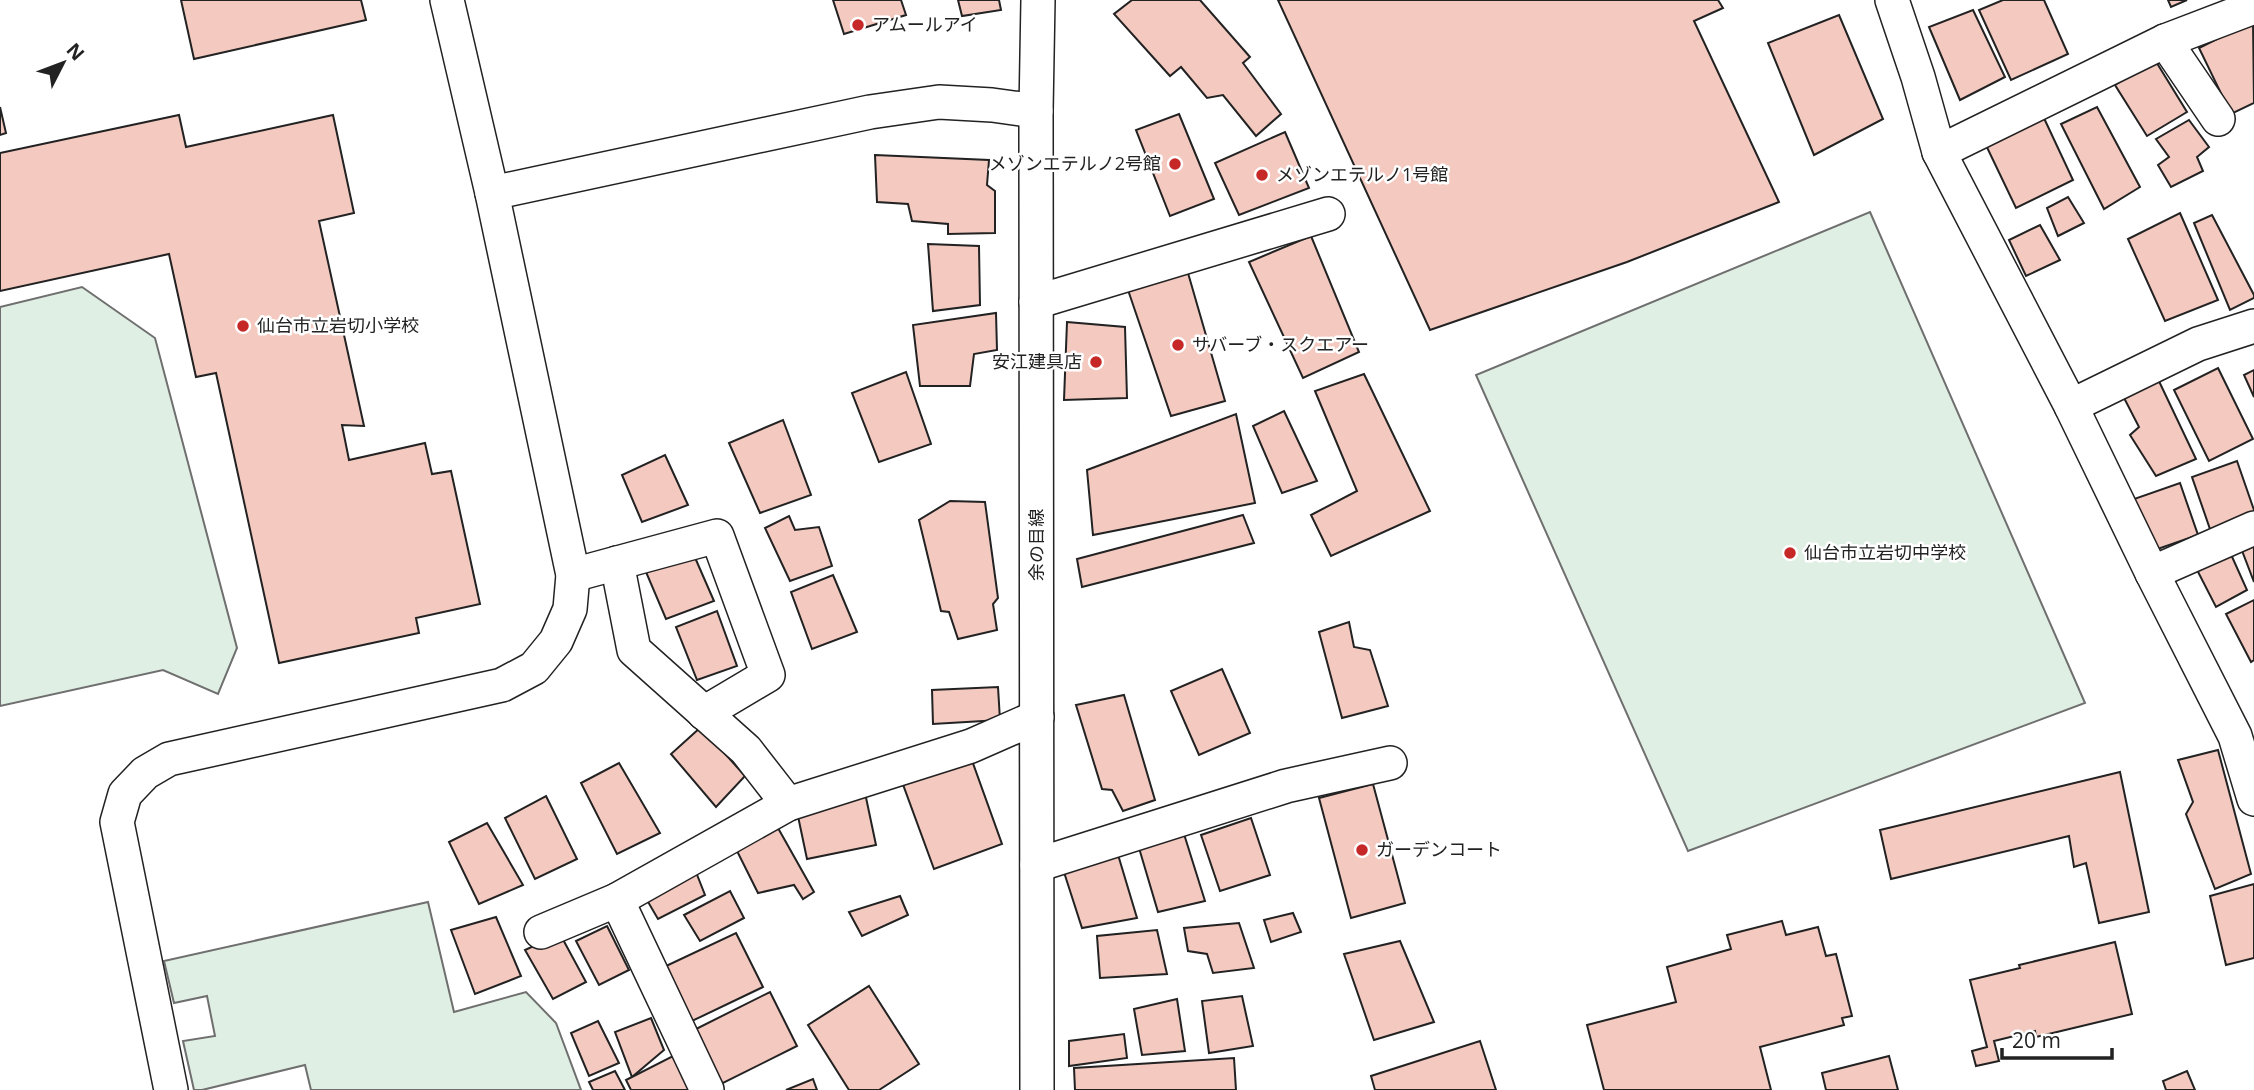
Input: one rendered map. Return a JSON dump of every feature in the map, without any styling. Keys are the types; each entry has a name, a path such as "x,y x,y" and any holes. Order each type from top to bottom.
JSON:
{"street":[{"path":"171,1090 117,822 125,794 145,773 169,759 502,685 534,668 556,641 570,609 573,575 492,193 447,0"},
{"name":"余の目線","path":"1037,1090 1038,0"},
{"path":"1892,0 1939,152 2071,406 2235,736 2254,799"},
{"path":"1939,152 2165,41 2254,7"},
{"path":"2165,41 2218,120"},
{"path":"492,193 870,112 928,103 992,105 1036,111"},
{"path":"1036,302 1328,214"},
{"path":"2071,406 2198,344 2254,326"},
{"path":"2152,573 2254,528"},
{"path":"573,575 717,536 768,675 704,713"},
{"path":"617,563 634,650 746,750 788,804"},
{"path":"541,932 617,900 788,804 971,746 1037,717"},
{"path":"1037,865 1286,786 1390,763"},
{"path":"617,900 707,1090"}],"green space":[{"path":"1870,212 2085,703 1688,851 1476,375"},
{"path":"82,287 155,338 237,648 218,694 163,670 0,706 0,307"},
{"path":"428,902 454,1012 526,992 556,1023 581,1090 311,1090 305,1065 194,1090 183,1041 215,1036 207,996 174,1003 164,961"}],"building":[{"path":"181,0 361,0 366,20 194,59"},
{"name":"アムールアイ","path":"833,0 901,0 906,15 844,34"},
{"path":"958,0 999,0 1001,10 962,16"},
{"path":"1132,0 1200,0 1250,57 1243,63 1281,114 1256,136 1223,95 1207,98 1181,67 1170,76 1114,14"},
{"path":"1278,0 1718,0 1723,8 1694,21 1779,202 1627,262 1430,330"},
{"path":"2003,0 2044,0 2068,54 2011,80 1979,10"},
{"path":"2168,0 2187,0 2171,7"},
{"path":"1973,10 2005,77 1960,100 1929,27"},
{"path":"1839,15 1883,119 1814,155 1768,43"},
{"path":"2253,21 2254,103 2231,114 2199,48"},
{"path":"2155,60 2187,112 2147,136 2115,85"},
{"path":"0,107 6,133 0,135"},
{"path":"2097,107 2140,187 2104,209 2061,124"},
{"name":"メゾンエテルノ2号館","path":"1179,114 1214,199 1170,216 1136,130"},
{"path":"179,115 186,147 333,115 354,213 319,221 364,426 342,425 349,460 425,443 432,474 451,471 480,604 416,618 419,633 279,663 216,373 196,377 169,254 0,291 0,153"},
{"path":"2043,116 2073,180 2016,208 1983,139"},
{"path":"2189,120 2209,147 2197,157 2203,171 2171,187 2158,165 2169,157 2156,139"},
{"name":"メゾンエテルノ1号館","path":"1285,132 1309,188 1239,215 1215,163"},
{"path":"875,155 989,160 987,185 995,191 995,233 948,234 948,224 912,221 908,204 877,202"},
{"path":"2068,197 2084,223 2058,236 2047,208"},
{"path":"2180,213 2218,300 2165,321 2128,239"},
{"path":"2212,215 2254,295 2254,298 2230,310 2194,223"},
{"path":"2040,225 2060,260 2026,276 2009,240"},
{"path":"1311,236 1359,352 1303,378 1249,262"},
{"path":"928,244 979,246 980,305 933,311"},
{"name":"サバーブ・スクエアー","path":"1188,273 1225,401 1171,416 1128,290"},
{"path":"996,313 997,350 974,354 970,386 920,386 913,325"},
{"name":"安江建具店","path":"1067,322 1125,327 1127,398 1064,400"},
{"path":"2218,368 2253,439 2209,461 2174,390"},
{"path":"2254,370 2254,397 2244,375"},
{"path":"906,372 931,444 879,462 852,393"},
{"path":"1364,374 1430,511 1331,556 1311,515 1357,491 1315,391"},
{"path":"2157,377 2196,459 2156,476 2130,435 2139,427 2122,394"},
{"path":"1284,411 1317,481 1282,493 1253,426"},
{"path":"1236,414 1255,503 1093,535 1087,470"},
{"path":"783,420 811,495 760,513 729,443"},
{"path":"665,455 688,505 642,522 622,475"},
{"path":"2237,461 2254,517 2211,532 2192,477"},
{"path":"2180,483 2198,535 2152,551 2134,499"},
{"path":"950,501 985,502 998,598 993,604 997,630 958,639 949,612 941,611 919,520"},
{"path":"1243,515 1254,543 1082,587 1077,559"},
{"path":"789,516 795,530 819,527 832,566 790,581 765,528"},
{"path":"2254,543 2254,582 2241,548"},
{"path":"2229,550 2247,590 2216,607 2194,564"},
{"path":"693,553 714,601 666,619 643,565"},
{"path":"833,575 857,632 812,649 791,592"},
{"path":"2254,600 2254,660 2251,662 2226,614"},
{"path":"717,611 737,666 697,680 676,627"},
{"path":"1349,622 1354,647 1370,650 1388,706 1342,718 1319,632"},
{"path":"1222,669 1250,733 1199,755 1171,691"},
{"path":"998,687 1000,720 933,724 932,690"},
{"path":"1124,695 1155,800 1123,811 1112,790 1102,789 1076,705"},
{"path":"701,727 745,776 716,807 671,754"},
{"path":"2218,750 2251,874 2215,889 2186,814 2193,802 2178,760"},
{"path":"970,755 1002,844 934,869 901,779"},
{"path":"619,763 660,833 617,854 581,783"},
{"path":"2120,772 2149,912 2099,923 2086,863 2074,867 2069,836 1891,879 1880,830"},
{"name":"ガーデンコート","path":"1373,784 1405,903 1351,918 1319,798"},
{"path":"864,788 876,845 807,859 795,802"},
{"path":"546,796 577,859 535,879 505,818"},
{"path":"1251,818 1270,875 1220,891 1201,835"},
{"path":"487,823 523,885 479,904 449,842"},
{"path":"778,828 814,892 803,899 794,885 758,893 736,849"},
{"path":"1184,834 1205,901 1158,912 1139,848"},
{"path":"1116,848 1137,918 1082,928 1062,866"},
{"path":"694,867 705,895 658,919 644,895"},
{"path":"2254,884 2254,958 2226,965 2210,896"},
{"path":"730,891 744,918 700,941 684,915"},
{"path":"900,896 908,915 862,936 849,912"},
{"path":"1293,913 1301,932 1271,942 1264,920"},
{"path":"496,917 521,976 475,994 451,930"},
{"path":"1782,921 1786,935 1818,927 1826,956 1836,954 1852,1016 1842,1018 1844,1025 1760,1047 1771,1090 1604,1090 1587,1025 1676,1002 1667,967 1731,949 1727,935"},
{"path":"1239,923 1254,968 1213,973 1207,954 1188,951 1184,928"},
{"path":"607,926 629,970 599,985 576,941"},
{"path":"1157,930 1167,974 1100,978 1097,936"},
{"path":"736,933 763,987 692,1021 666,966"},
{"path":"560,934 586,982 553,999 525,950"},
{"path":"1400,941 1434,1022 1374,1040 1344,954"},
{"path":"2115,942 2132,1014 2036,1037 2035,1031 1994,1041 1999,1061 1976,1066 1972,1051 1987,1047 1970,980"},
{"path":"869,986 919,1064 879,1090 849,1090 808,1025"},
{"path":"770,992 797,1046 719,1085 692,1031"},
{"path":"1242,996 1253,1046 1209,1053 1202,1001"},
{"path":"1177,999 1185,1051 1142,1055 1134,1009"},
{"path":"651,1018 664,1050 632,1077 615,1032"},
{"path":"598,1021 619,1063 589,1076 571,1033"},
{"path":"1124,1034 1127,1058 1069,1066 1069,1041"},
{"path":"1480,1041 1496,1090 1375,1090 1371,1076"},
{"path":"675,1055 694,1090 631,1090 626,1080"},
{"path":"1889,1056 1898,1090 1826,1090 1822,1073"},
{"path":"1234,1058 1236,1090 1075,1090 1074,1068"},
{"path":"615,1071 625,1090 593,1090 589,1082"},
{"path":"2187,1071 2195,1090 2166,1090 2163,1081"},
{"path":"813,1079 817,1090 786,1090"}],"place":[{"name":"アムールアイ","path":"858,25"},
{"name":"メゾンエテルノ2号館","path":"1175,164"},
{"name":"メゾンエテルノ1号館","path":"1262,175"},
{"name":"仙台市立岩切小学校","path":"243,326"},
{"name":"サバーブ・スクエアー","path":"1178,345"},
{"name":"安江建具店","path":"1096,362"},
{"name":"仙台市立岩切中学校","path":"1790,553"},
{"name":"ガーデンコート","path":"1362,850"}]}
